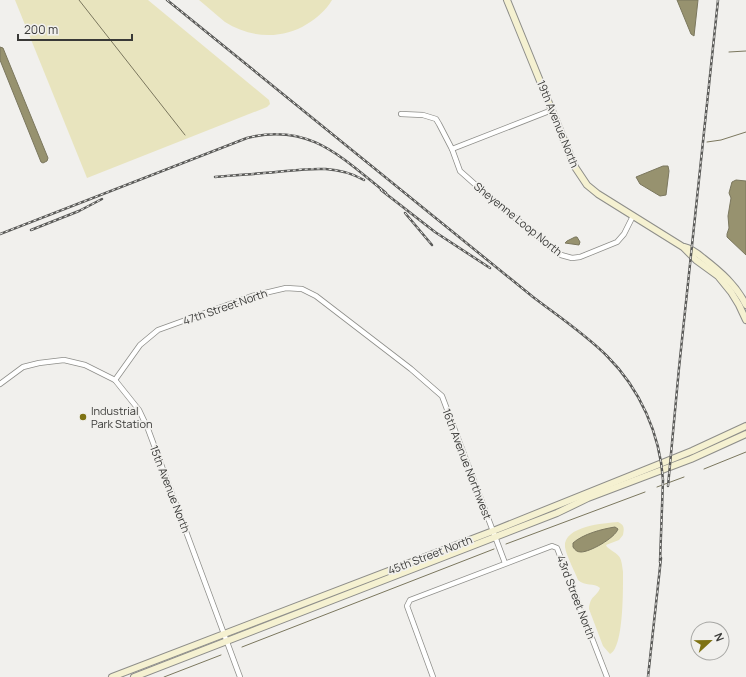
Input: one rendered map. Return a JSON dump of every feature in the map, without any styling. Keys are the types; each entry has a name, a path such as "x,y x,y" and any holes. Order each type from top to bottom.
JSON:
{"main road":[{"name":"19th Avenue North","path":"507,0 575,167 582,178 598,194 683,246 692,249 725,275 734,285 746,305"},
{"name":"19th Avenue North","path":"683,246 696,260 713,272 726,286 739,305 746,320"},
{"name":"45th Street North","path":"134,677 494,534 692,451 746,426"},
{"name":"45th Street North","path":"112,677 224,633 494,534 557,513 588,498 690,459 746,434"}],"street":[{"path":"452,149 552,110"},
{"name":"Sheyenne Loop North","path":"401,114 422,115 436,119 452,149 460,171 561,255 572,258 580,257 617,242 624,234 633,216"},
{"name":"47th Street North","path":"115,380 140,345 158,330 252,296 286,288 300,289 316,296 411,369 442,396"},
{"name":"15th Avenue North","path":"0,384 23,367 64,360 85,365 115,380 139,410 145,423 240,677"},
{"name":"16th Avenue Northwest","path":"442,396 505,563"},
{"name":"43rd Street North","path":"433,677 407,606 410,600 552,546 557,548 607,677"}],"shaded area":[{"path":"15,0 148,0 269,100 270,104 267,107 87,178"},
{"path":"199,0 332,0 318,16 307,24 287,33 266,35 245,31 225,22"},
{"path":"677,0 698,0 694,36 691,34"},
{"path":"0,47 3,48 48,158 47,161 43,163 41,162 0,60"},
{"path":"663,166 668,166 669,171 666,195 660,196 640,184 636,177"},
{"path":"736,180 746,181 746,255 727,237 731,198 729,193 732,182"},
{"path":"577,237 580,242 579,245 565,243 567,241"},
{"path":"618,522 623,526 623,535 619,540 606,545 619,556 623,572 623,603 620,630 615,649 610,654 603,646 589,609 592,599 600,588 578,580 565,547 566,540 577,530 604,523"},
{"path":"615,527 618,529 616,533 596,547 578,552 573,547 573,543 582,537"}],"waterway":[{"path":"79,0 185,135"},
{"path":"729,52 746,51"},
{"path":"707,142 721,140 746,132"},
{"path":"704,469 746,452"},
{"path":"657,487 684,477"},
{"path":"506,544 645,492"},
{"path":"242,647 494,549"},
{"path":"164,677 221,655"}],"railway":[{"path":"167,0 533,297 581,333 599,348 619,369 629,383 646,413 658,446 663,480 660,562"},
{"path":"668,486 718,0"},
{"path":"0,234 247,138 269,134 289,135 306,139 323,146 354,167 386,193"},
{"path":"215,177 321,169 343,172 364,180"},
{"path":"381,190 435,232 490,268"},
{"path":"31,230 79,211 102,199"},
{"path":"405,213 432,245"},
{"path":"648,677 661,558"}],"place":[{"name":"Industrial Park Station","path":"83,417"}]}
